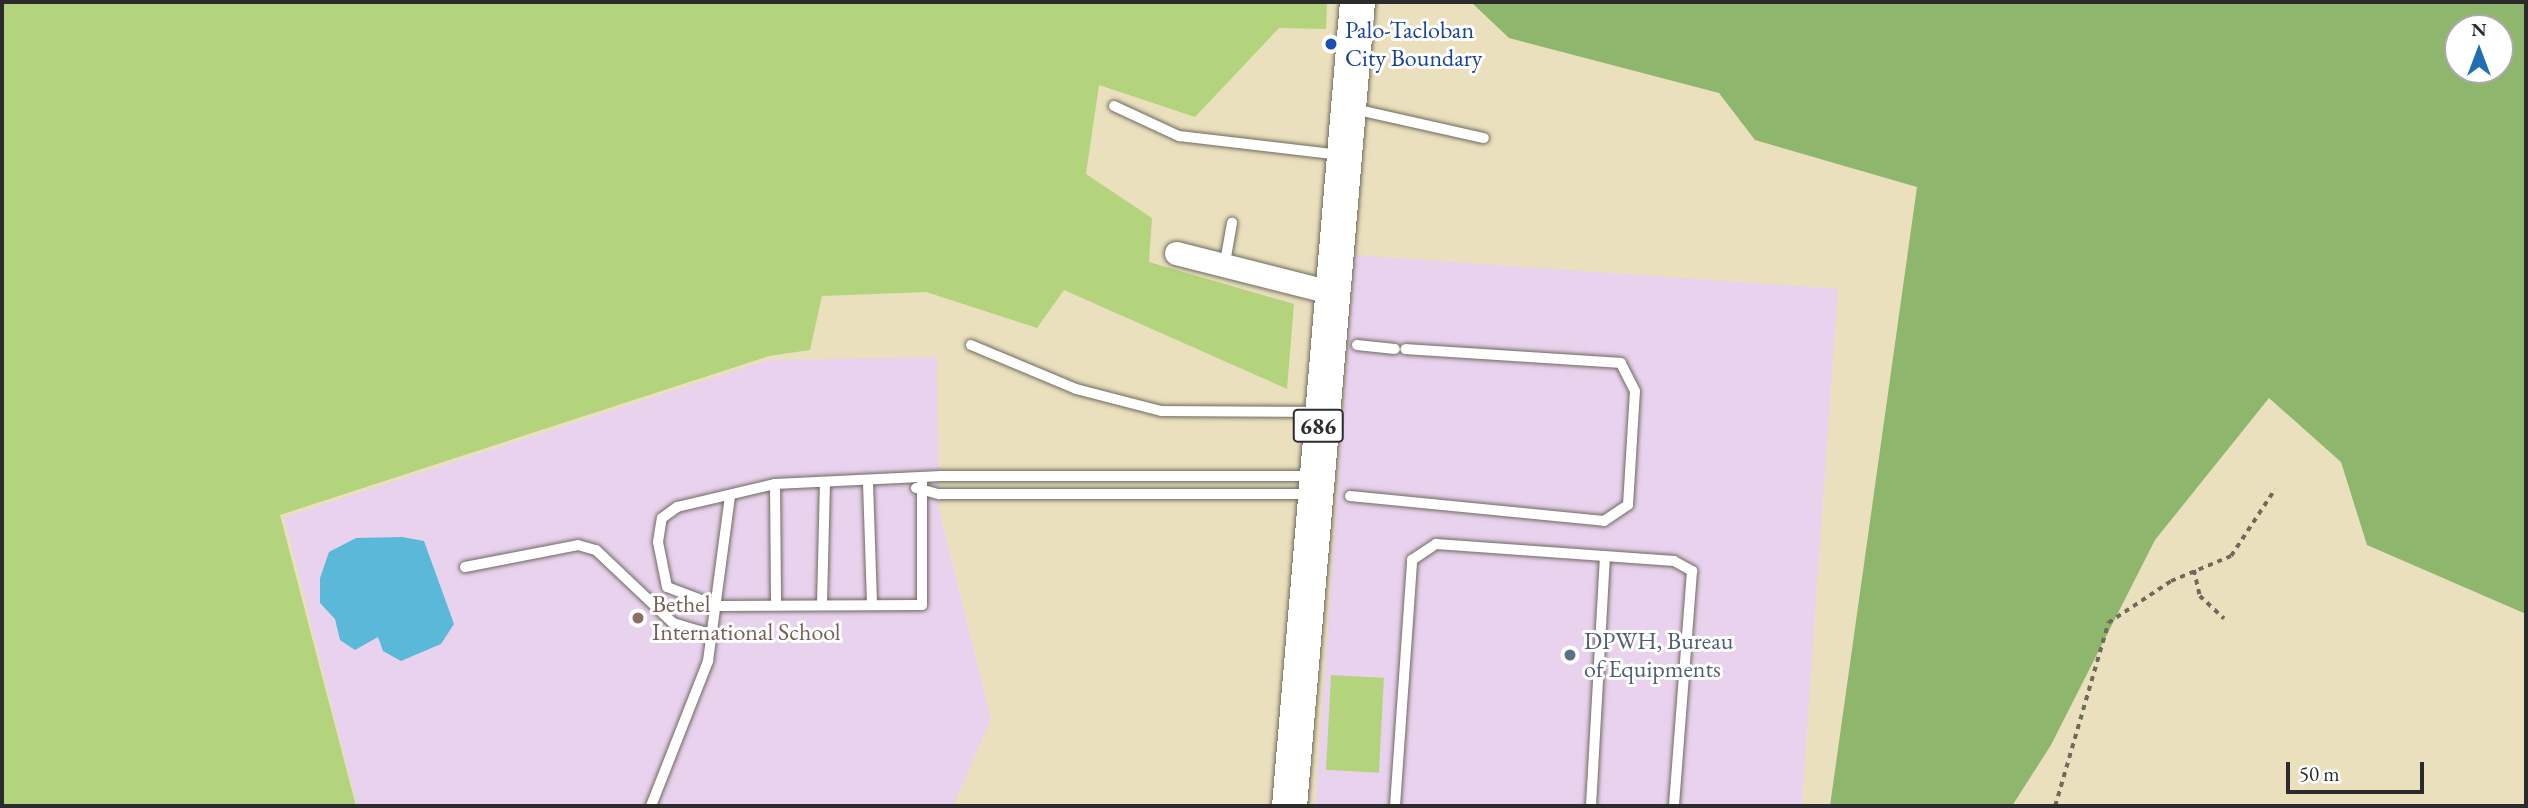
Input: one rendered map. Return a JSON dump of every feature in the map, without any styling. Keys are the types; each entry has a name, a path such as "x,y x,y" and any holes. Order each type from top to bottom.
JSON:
{"main road":[{"name":"686","path":"1289,806 1320,412 1342,345 1330,292 1345,107 1357,2"}],"street":[{"path":"1176,253 1224,269 1330,292"}],"lane":[{"path":"1114,106 1179,136 1342,155"},
{"path":"1345,107 1484,138"},
{"path":"1224,269 1232,223"},
{"path":"971,345 1076,389 1161,411 1320,412"},
{"path":"1342,345 1621,363 1635,391 1628,505 1605,521 1350,496"},
{"path":"868,483 872,605"},
{"path":"922,484 922,605 717,606 667,587 658,542 662,518 677,507 775,484 897,483 1314,485"},
{"path":"775,484 776,604"},
{"path":"822,604 825,484"},
{"path":"922,484 1314,485"},
{"path":"651,806 713,635 730,496"},
{"path":"1395,806 1417,551 1436,544 1605,559 1674,561 1685,564 1696,581 1674,806"},
{"path":"465,567 578,545 596,550 673,623 713,635"},
{"path":"1591,806 1605,559"}],"path":[{"path":"2055,806 2108,624 2194,570 2231,556 2275,489"},
{"path":"2194,570 2200,596 2224,618"}],"shaded area":[{"name":"DPWH, Bureau of Equipments","path":"1354,255 1838,289 1802,806 1315,806"},
{"name":"Bethel International School","path":"937,357 939,509 991,719 953,806 357,806 284,517 768,360"}],"green space":[{"path":"2,2 1327,2 1326,29 1279,28 1195,117 1099,85 1086,174 1152,218 1149,262 1294,304 1287,389 1064,290 1037,328 926,292 822,296 810,350 769,356 280,515 356,806 2,806"},
{"path":"1471,2 2526,2 2526,614 2367,545 2341,462 2269,398 2155,540 2051,745 2012,806 1830,806 1917,187 1755,140 1719,93 1509,38"},
{"path":"1331,675 1384,678 1379,773 1326,770"}],"water":[{"path":"402,537 424,541 454,624 441,644 401,661 383,651 378,637 355,650 340,640 335,619 320,603 320,578 329,552 356,538"}],"place":[{"name":"Palo-Tacloban City Boundary","path":"1331,44"},
{"name":"Bethel International School","path":"638,618"},
{"name":"DPWH, Bureau of Equipments","path":"1570,655"}]}
